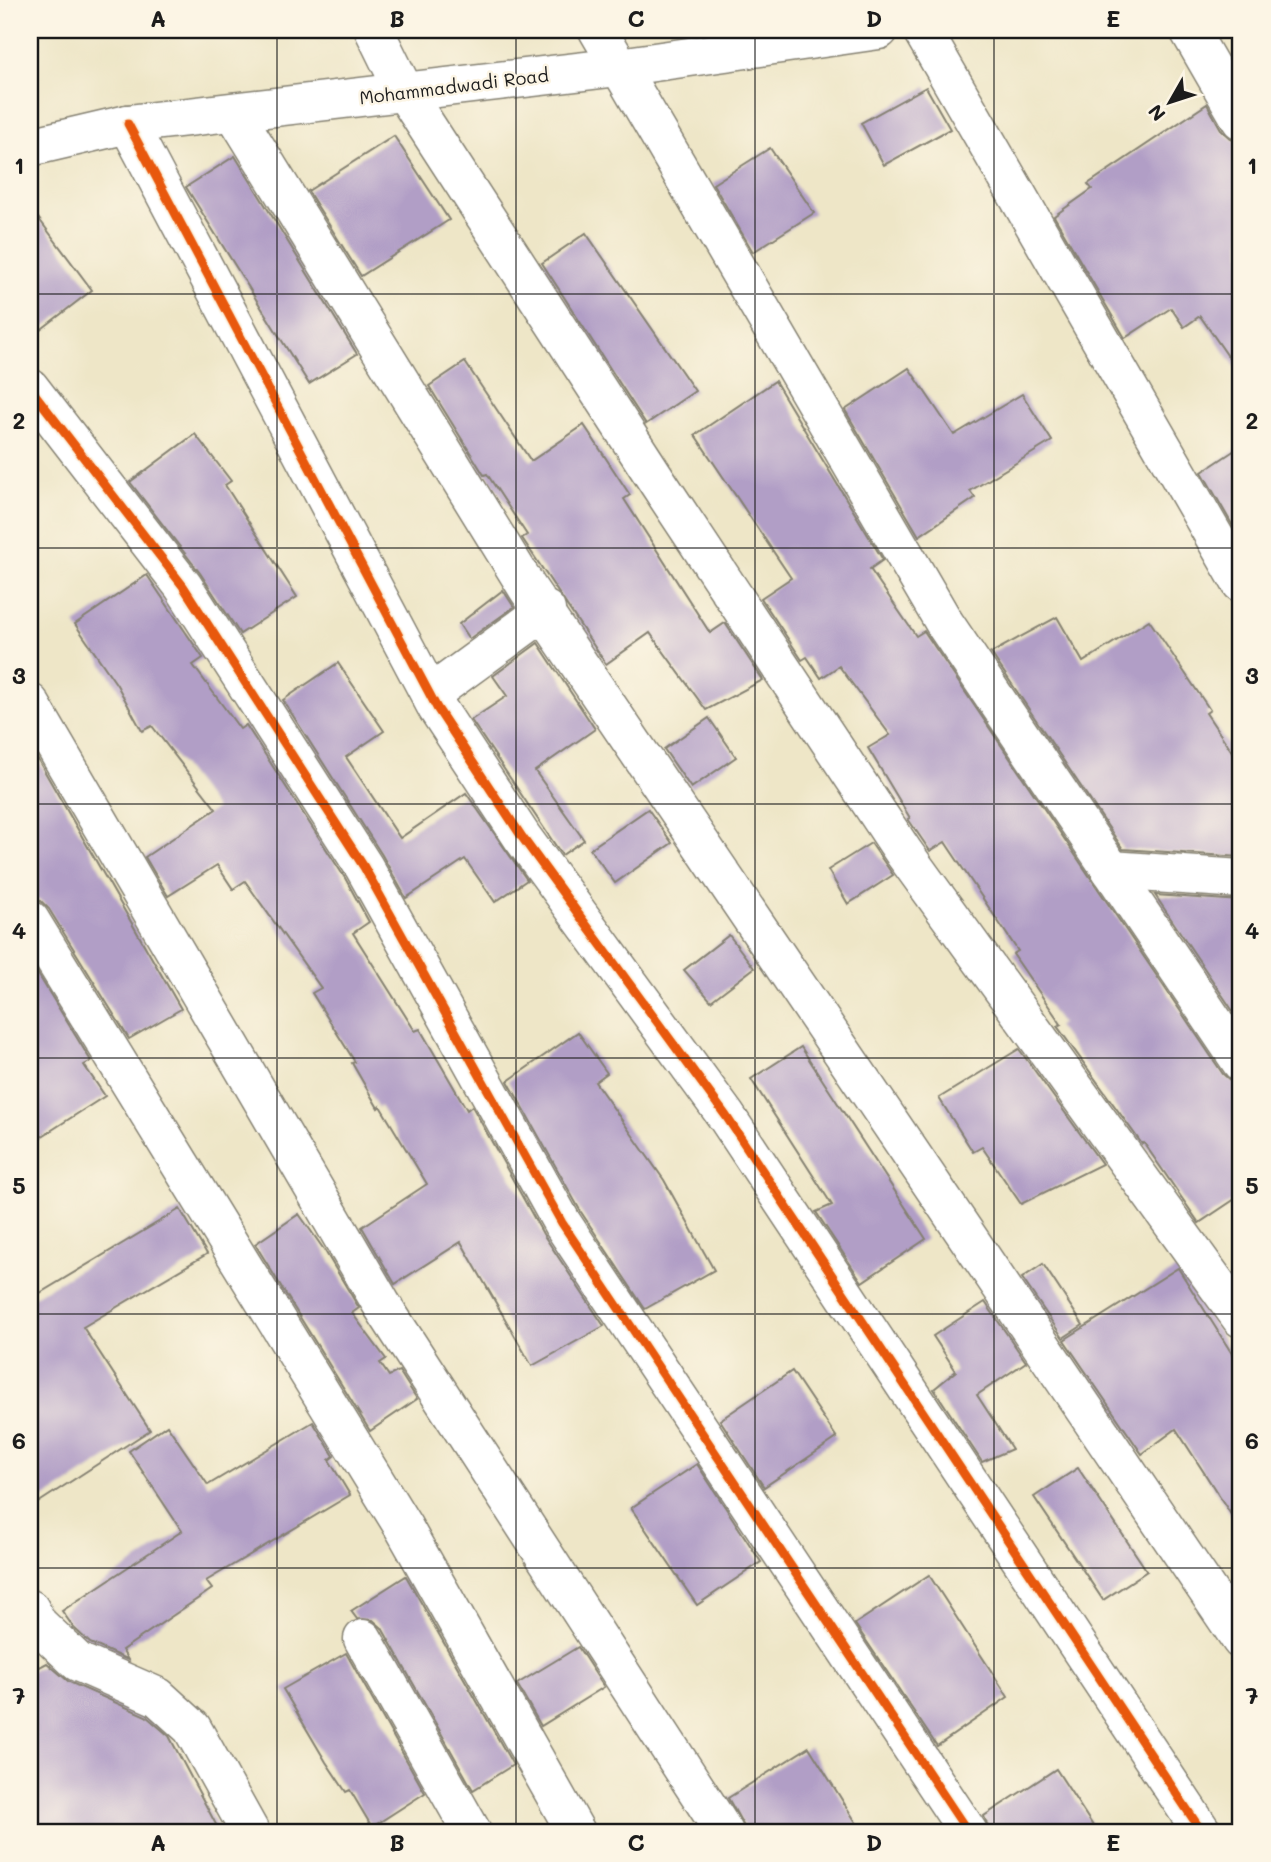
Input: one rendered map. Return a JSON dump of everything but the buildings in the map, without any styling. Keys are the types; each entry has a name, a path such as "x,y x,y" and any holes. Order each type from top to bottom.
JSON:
{"street":[{"path":"374,30 405,93 659,484 904,853 1241,1318"},
{"path":"598,30 945,625 1241,1062"},
{"name":"Mohammadwadi Road","path":"30,147 128,124 619,67 879,30"},
{"path":"922,30 1241,583"},
{"path":"1189,30 1241,120"},
{"path":"234,113 528,589 546,610 1241,1640"},
{"path":"128,124 431,694 522,837 726,1115 1202,1832"},
{"path":"30,388 183,586 364,867 562,1223 968,1832"},
{"path":"431,694 546,610"},
{"path":"30,703 382,1305 724,1832"},
{"path":"1111,870 1241,879"},
{"path":"30,920 404,1528 576,1832"},
{"path":"30,1609 38,1624 78,1662 158,1697 192,1728 250,1832"},
{"path":"363,1639 472,1832"}],"cycle path":[{"path":"128,124 437,708 522,837 726,1116 1202,1832"},
{"path":"30,388 183,586 364,867 562,1223 968,1832"}]}
